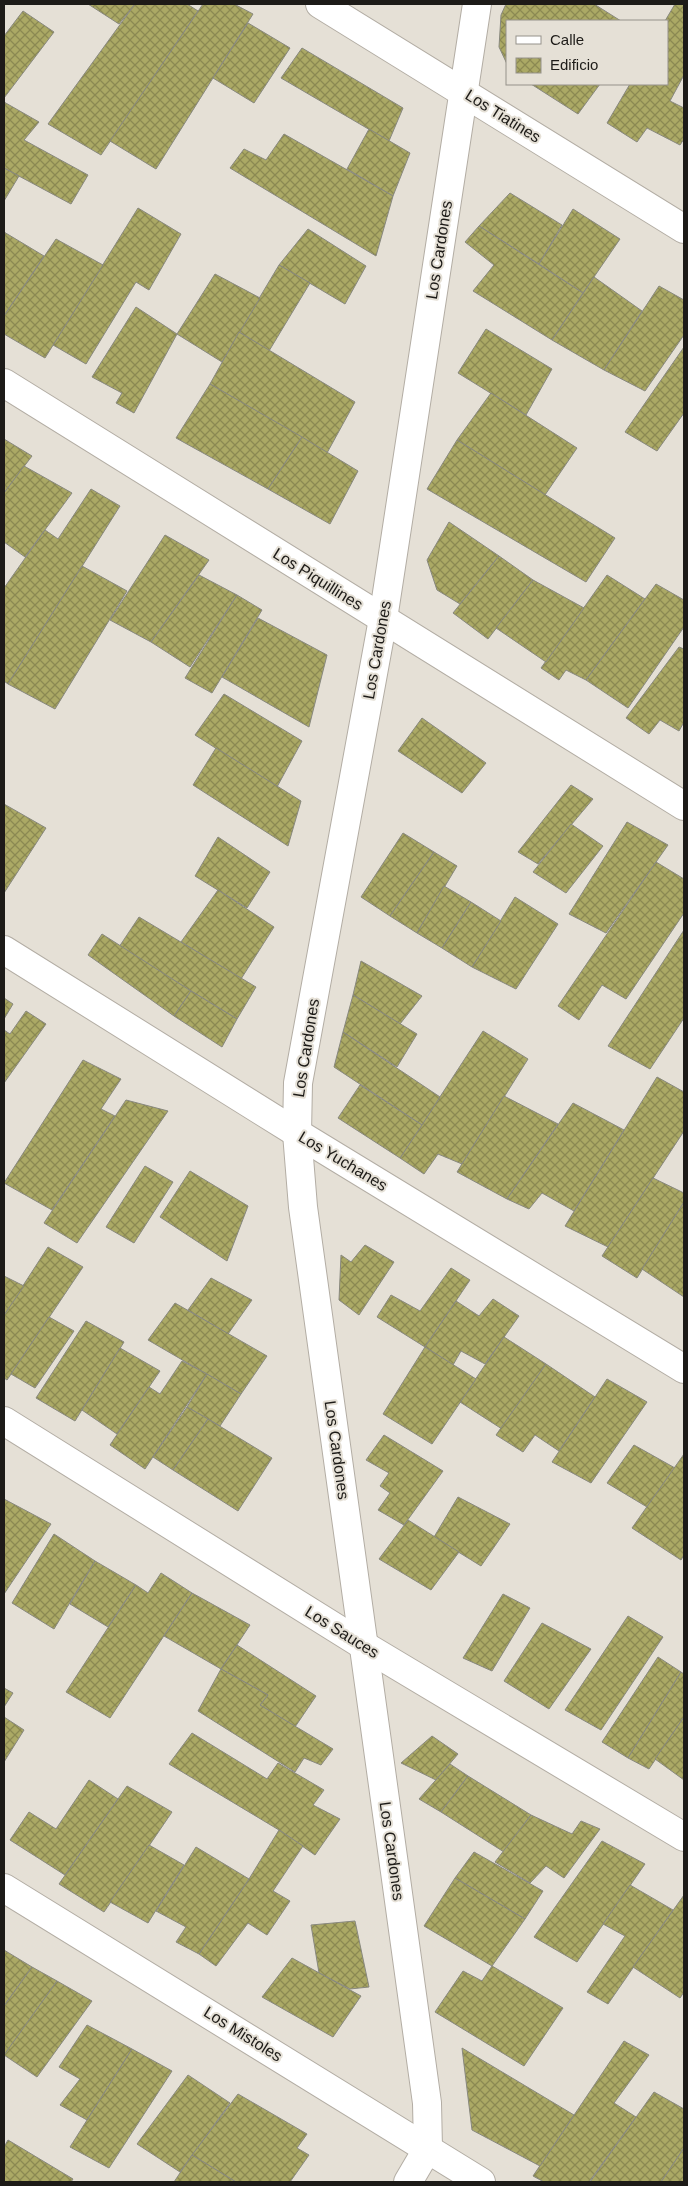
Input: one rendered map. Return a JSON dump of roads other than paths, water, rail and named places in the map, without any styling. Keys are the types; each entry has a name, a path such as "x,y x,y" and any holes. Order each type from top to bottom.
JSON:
{"street":[{"name":"Los Tiatines","path":"320,4 684,229"},
{"name":"Los Cardones","path":"428,2148 427,2104 303,1207 297,1133 298,1083 382,619 477,4"},
{"name":"Los Piquillines","path":"4,383 684,806"},
{"name":"Los Yuchanes","path":"4,950 297,1133 684,1369"},
{"name":"Los Sauces","path":"4,1420 363,1645 684,1838"},
{"name":"Los Mistoles","path":"4,1888 481,2182"},
{"path":"408,2182 428,2148"}]}
